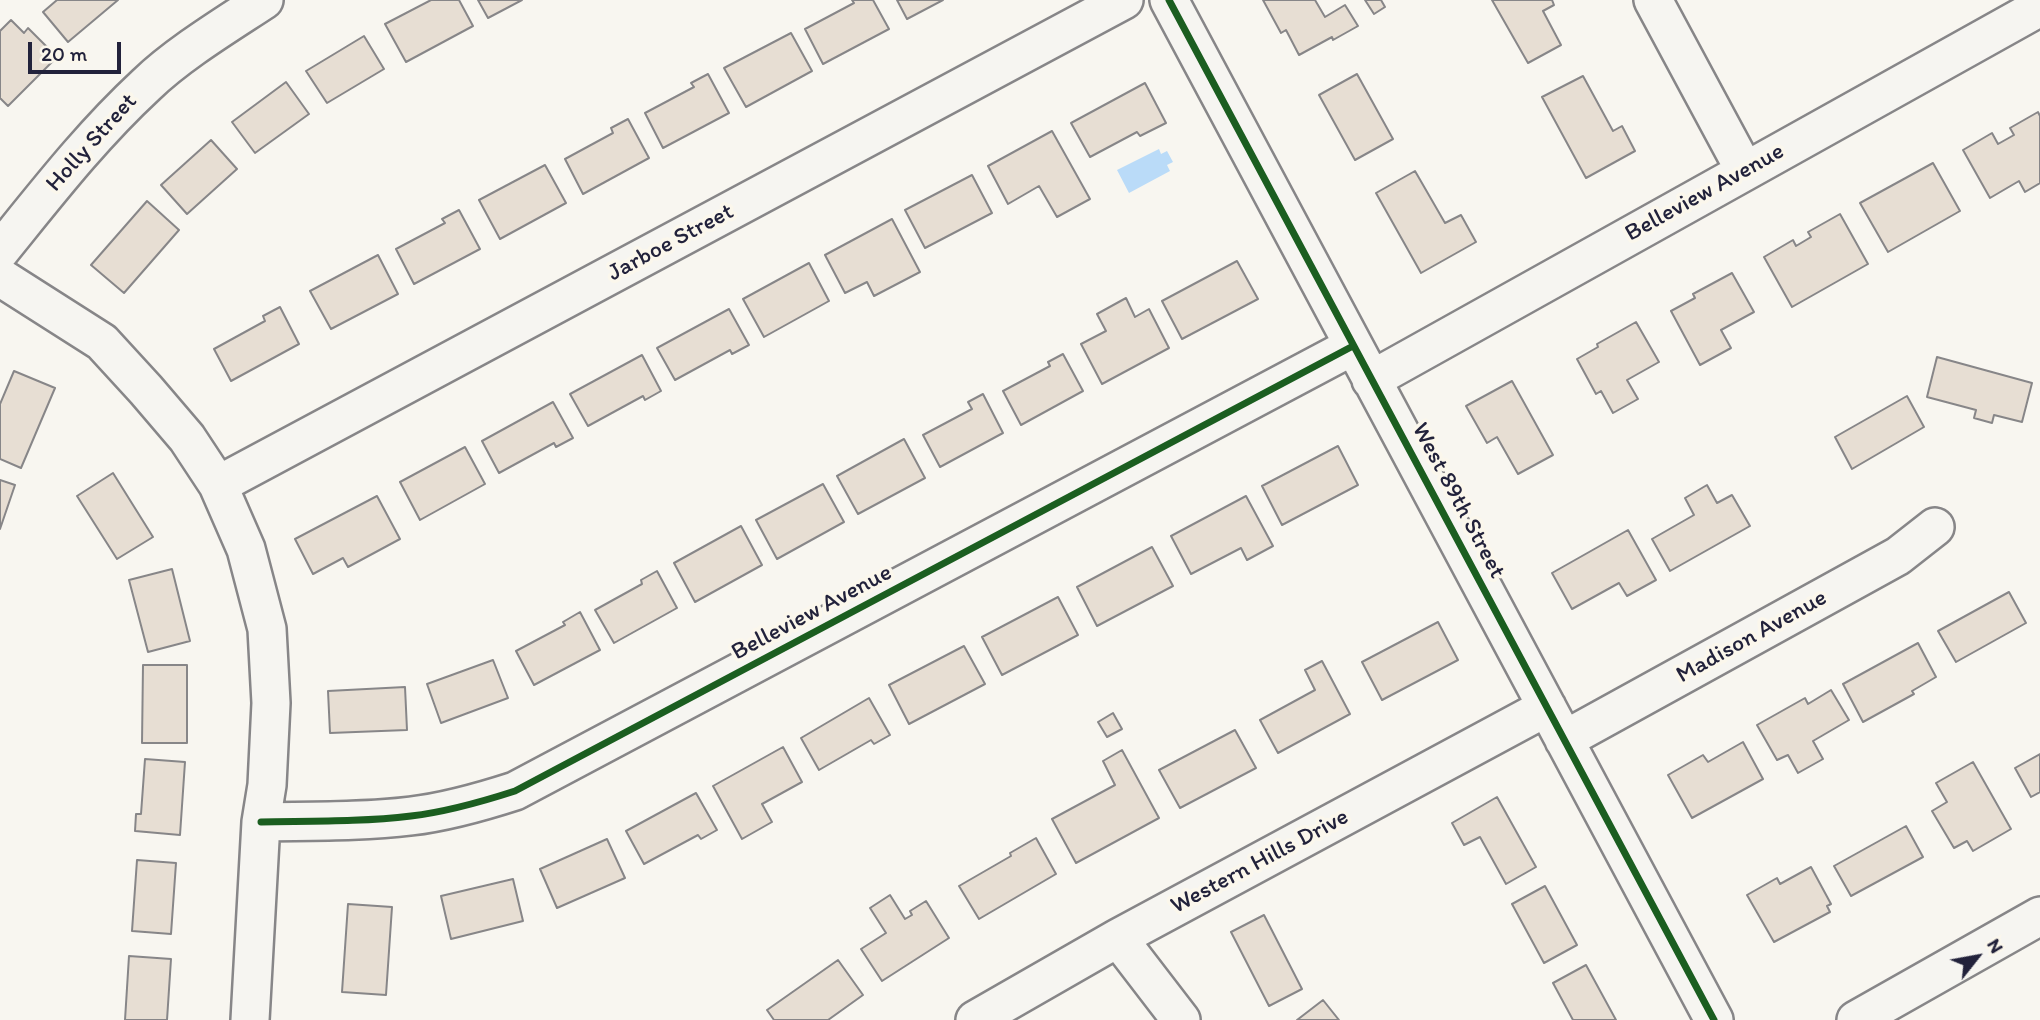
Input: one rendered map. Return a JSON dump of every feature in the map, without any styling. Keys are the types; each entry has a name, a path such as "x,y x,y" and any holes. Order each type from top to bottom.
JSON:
{"street":[{"name":"Holly Street","path":"0,251 82,148 148,83 216,31 264,0"},
{"name":"Jarboe Street","path":"218,485 1125,0"},
{"name":"West 89th Street","path":"1169,0 1714,1020"},
{"path":"1653,0 1745,171"},
{"name":"Belleview Avenue","path":"1371,380 2040,7"},
{"path":"0,276 102,342 187,438 218,485 246,549 267,629 271,703 267,785 261,822 250,1020"},
{"name":"Belleview Avenue","path":"261,822 354,821 413,816 478,803 515,791 1353,346"},
{"name":"Madison Avenue","path":"1564,740 1898,556 1936,527"},
{"name":"Western Hills Drive","path":"975,1020 1118,938 1547,707"},
{"path":"1856,1020 2040,916"},
{"path":"1118,938 1181,1020"}],"water":[{"path":"1159,149 1161,154 1167,151 1173,162 1167,165 1170,171 1129,193 1117,170"}],"building":[{"path":"57,0 118,0 68,42 43,12"},
{"path":"431,0 459,0 473,26 406,62 385,24"},
{"path":"478,0 522,0 488,18"},
{"path":"852,0 873,0 889,29 823,64 805,29 854,3"},
{"path":"897,0 943,0 907,19"},
{"path":"1263,0 1315,0 1325,17 1345,5 1358,26 1299,55 1286,30 1281,33"},
{"path":"1365,0 1381,0 1385,7 1374,14"},
{"path":"1492,0 1552,0 1554,5 1543,11 1561,45 1528,63"},
{"path":"11,20 24,33 28,28 57,57 8,106 0,98 0,31"},
{"path":"791,33 812,71 746,107 724,68"},
{"path":"364,36 384,69 327,103 306,71"},
{"path":"708,74 729,113 663,148 645,113 694,87 691,83"},
{"path":"1357,74 1393,139 1355,160 1319,95"},
{"path":"1583,76 1613,131 1622,126 1635,151 1586,178 1542,97"},
{"path":"286,82 309,114 255,153 232,122"},
{"path":"1145,83 1166,123 1140,136 1137,132 1090,157 1071,123"},
{"path":"2038,112 2040,183 2025,192 2019,181 1990,198 1963,150 1992,133 1998,144 2014,135 2010,128"},
{"path":"628,119 649,158 583,194 565,159 613,133 611,128"},
{"path":"1052,131 1090,199 1057,217 1039,186 1008,204 988,166"},
{"path":"211,140 237,169 187,214 161,185"},
{"path":"1933,163 1960,211 1888,252 1860,203"},
{"path":"545,165 566,203 500,239 479,200"},
{"path":"1415,171 1445,223 1461,215 1476,242 1421,273 1376,193"},
{"path":"972,175 992,213 925,248 905,210"},
{"path":"147,201 179,230 124,293 91,265"},
{"path":"459,210 480,249 414,284 396,249 445,223 442,219"},
{"path":"1840,214 1868,264 1792,307 1764,257 1793,240 1796,246 1811,237 1808,232"},
{"path":"892,219 920,272 874,296 867,282 845,293 825,255"},
{"path":"378,255 398,294 331,329 310,291"},
{"path":"1237,261 1258,299 1182,339 1162,301"},
{"path":"809,263 829,301 764,337 743,299"},
{"path":"1732,273 1754,312 1721,330 1731,348 1700,365 1671,311 1695,298 1693,294"},
{"path":"1126,298 1135,317 1149,309 1169,348 1102,384 1081,344 1106,331 1097,314"},
{"path":"280,307 299,344 231,381 214,349 265,321 263,316"},
{"path":"729,309 749,345 732,354 730,350 675,380 657,348"},
{"path":"1636,322 1659,362 1627,380 1638,399 1613,413 1601,391 1596,394 1577,359"},
{"path":"1063,354 1083,391 1021,425 1003,391 1050,366 1048,362"},
{"path":"642,355 661,391 645,400 643,396 588,426 570,394"},
{"path":"1937,357 2032,383 2022,422 1994,415 1992,423 1974,418 1976,410 1927,397"},
{"path":"14,371 55,388 21,468 0,459 0,404"},
{"path":"1512,381 1553,455 1518,474 1497,437 1487,443 1466,406"},
{"path":"983,394 1003,433 940,467 923,435 972,409 968,402"},
{"path":"1907,396 1924,427 1852,469 1835,437"},
{"path":"553,402 573,438 556,447 554,443 499,473 482,441"},
{"path":"904,439 925,478 858,514 837,476"},
{"path":"1338,446 1358,485 1282,525 1262,486"},
{"path":"465,447 485,484 420,520 400,482"},
{"path":"113,473 153,537 117,559 77,496"},
{"path":"0,480 15,485 0,529"},
{"path":"823,484 844,522 777,559 756,520"},
{"path":"1707,485 1717,503 1732,495 1750,526 1670,571 1652,539 1694,515 1685,498"},
{"path":"377,496 400,539 348,567 343,558 313,574 295,539"},
{"path":"1246,496 1273,546 1247,560 1241,548 1191,574 1171,536"},
{"path":"741,526 762,565 695,602 674,563"},
{"path":"1628,530 1656,580 1627,596 1619,583 1572,609 1552,573"},
{"path":"1152,547 1173,586 1097,626 1077,587"},
{"path":"172,569 190,641 148,652 129,580"},
{"path":"657,571 677,608 614,643 595,610 642,584 641,580"},
{"path":"2009,592 2026,623 1956,662 1938,631"},
{"path":"1058,597 1078,635 1002,675 982,637"},
{"path":"580,612 600,650 534,685 516,651 565,625 563,622"},
{"path":"1438,622 1458,660 1382,700 1362,662"},
{"path":"1918,643 1936,677 1912,691 1914,694 1863,722 1843,684"},
{"path":"964,646 985,684 909,724 889,685"},
{"path":"493,660 508,698 441,723 427,684"},
{"path":"1322,661 1350,714 1278,753 1260,720 1315,690 1305,670"},
{"path":"143,665 187,665 187,743 142,743"},
{"path":"405,687 407,730 330,733 328,691"},
{"path":"1831,690 1849,720 1813,741 1823,759 1798,773 1788,755 1777,760 1757,725 1805,698 1808,704"},
{"path":"869,698 890,735 874,744 871,740 819,770 801,738"},
{"path":"1113,713 1122,729 1107,737 1098,722"},
{"path":"1235,730 1256,768 1180,808 1159,770"},
{"path":"1743,742 1763,779 1692,818 1668,775 1703,755 1708,762"},
{"path":"783,747 802,782 762,804 772,822 742,839 713,786"},
{"path":"1122,750 1159,818 1076,863 1052,819 1115,785 1103,761"},
{"path":"2040,754 2040,792 2031,797 2015,768"},
{"path":"145,759 185,762 180,835 135,831 136,814 141,814"},
{"path":"1973,762 2011,829 1973,851 1967,841 1954,848 1932,811 1947,802 1936,783"},
{"path":"696,793 717,830 701,839 698,835 644,864 626,831"},
{"path":"1497,797 1536,867 1506,884 1480,837 1464,845 1452,823"},
{"path":"1906,826 1923,857 1851,896 1834,866"},
{"path":"1036,838 1056,874 979,919 959,886"},
{"path":"607,839 625,878 557,908 540,869"},
{"path":"137,860 176,863 171,934 132,931"},
{"path":"1811,867 1831,904 1827,906 1830,912 1774,942 1747,895 1777,878 1780,884"},
{"path":"513,879 523,921 451,939 441,896"},
{"path":"1545,886 1577,945 1544,963 1512,904"},
{"path":"890,895 905,919 912,915 910,911 926,901 949,938 882,981 861,949 886,933 870,908"},
{"path":"348,904 392,907 386,995 342,992"},
{"path":"1264,915 1302,989 1269,1006 1231,932"},
{"path":"129,956 171,959 167,1020 125,1020"},
{"path":"838,960 863,995 828,1020 774,1020 767,1010"},
{"path":"1586,965 1616,1020 1573,1020 1553,983"},
{"path":"1323,1000 1339,1020 1297,1020"}],"cycle path":[{"path":"1169,0 1714,1020"},
{"path":"261,822 411,816 463,806 515,791 1353,346"}]}
